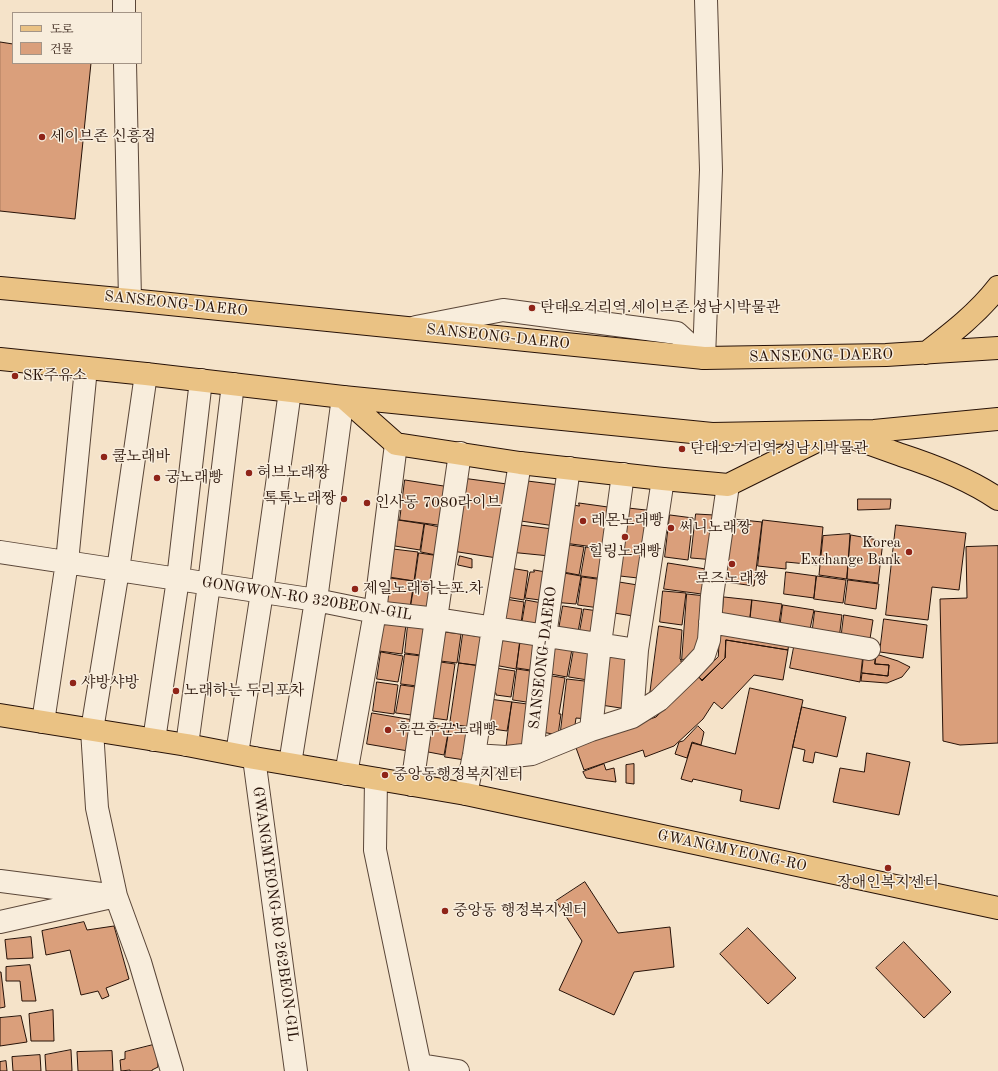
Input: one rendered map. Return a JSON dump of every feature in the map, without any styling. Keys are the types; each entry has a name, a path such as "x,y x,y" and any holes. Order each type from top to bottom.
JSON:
{"main road":[{"path":"926,353 958,328 998,287"},
{"name":"SANSEONG-DAERO","path":"0,288 704,358 886,356 998,348"},
{"path":"0,359 201,380 343,397 712,434 874,431 998,419"},
{"path":"343,397 396,444 520,463 728,485 835,432 933,466 961,478 998,499"},
{"name":"GWANGMYEONG-RO","path":"0,715 187,745 466,794 998,908"}],"street":[{"path":"124,0 124,12"},
{"path":"704,358 711,170 706,0"},
{"path":"125,64 130,300"},
{"path":"43,722 66,562 86,368"},
{"path":"146,374 118,570 92,730 97,808 116,896 140,962 172,1071"},
{"path":"154,740 178,579 201,380"},
{"path":"187,745 209,584 232,384"},
{"path":"245,756 262,592 290,391"},
{"path":"290,764 316,600 343,397"},
{"path":"346,774 375,612 396,444"},
{"path":"412,785 460,453"},
{"path":"466,794 474,755 520,463"},
{"name":"SANSEONG-DAERO","path":"532,754 545,636 569,468"},
{"path":"591,730 600,644 623,474"},
{"path":"632,717 637,650 664,479"},
{"path":"474,755 506,757 532,754 591,730 632,717 659,700 704,655 709,640 712,596 728,485"},
{"name":"GONGWON-RO 320BEON-GIL","path":"0,552 316,600 375,612 436,619 637,650"},
{"path":"710,622 869,649"},
{"name":"GWANGMYEONG-RO 262BEON-GIL","path":"245,756 296,1071"},
{"path":"376,779 374,850 420,1068 458,1071"},
{"path":"0,880 116,896"},
{"path":"0,922 116,896"}],"building":[{"name":"세이브존 신흥점","path":"0,42 12,44 12,64 91,64 75,219 0,211"},
{"path":"462,478 507,484 497,558 452,551"},
{"path":"405,480 450,487 445,526 400,520"},
{"path":"519,480 560,485 555,526 514,520"},
{"path":"858,499 891,499 890,509 858,510"},
{"path":"579,503 615,508 609,549 564,543 568,504 579,506"},
{"path":"628,508 655,511 647,579 620,576"},
{"path":"696,514 714,515 715,560 691,558"},
{"path":"670,515 693,518 688,560 665,557"},
{"path":"733,519 762,522 754,586 726,582"},
{"path":"398,520 424,524 420,550 395,546"},
{"path":"763,520 823,527 820,558 818,558 817,565 786,562 786,569 758,566"},
{"path":"425,524 440,527 436,555 421,552"},
{"path":"512,524 553,529 550,556 509,552"},
{"path":"896,525 966,533 959,590 932,587 928,620 886,615"},
{"path":"850,534 847,579 819,575 823,536"},
{"path":"851,535 883,541 878,583 847,579"},
{"path":"563,544 584,547 579,575 558,571"},
{"path":"998,546 998,743 960,745 943,741 940,599 967,598 966,547"},
{"path":"586,547 608,551 604,579 581,576"},
{"path":"393,549 418,552 414,581 389,577"},
{"path":"419,553 440,556 436,584 415,581"},
{"path":"460,556 472,559 472,568 458,565"},
{"path":"668,563 712,570 709,595 664,589"},
{"path":"504,567 528,571 524,600 506,597"},
{"path":"534,570 552,573 547,601 525,598 530,572 534,572"},
{"path":"558,572 581,576 576,604 552,602"},
{"path":"786,572 816,576 814,598 784,594"},
{"path":"817,576 846,580 843,603 814,599"},
{"path":"582,577 604,580 599,608 578,605"},
{"path":"390,578 414,581 409,614 385,611"},
{"path":"848,580 879,584 876,609 845,604"},
{"path":"415,582 435,585 431,615 410,612"},
{"path":"619,582 644,586 640,617 614,613"},
{"path":"663,591 686,593 682,625 660,622"},
{"path":"687,594 706,596 700,653 682,660"},
{"path":"724,597 752,600 749,624 722,620"},
{"path":"505,599 524,602 520,630 502,620"},
{"path":"526,600 547,604 542,634 521,630"},
{"path":"752,600 782,604 778,629 750,625"},
{"path":"783,605 814,610 809,634 780,628"},
{"path":"563,606 582,609 577,638 558,635"},
{"path":"584,609 598,611 593,640 579,637"},
{"path":"815,611 842,615 839,639 812,635"},
{"path":"844,615 873,620 869,645 841,640"},
{"path":"884,619 927,625 923,658 880,652"},
{"path":"383,622 406,625 402,654 379,651"},
{"path":"408,625 432,628 428,656 405,653"},
{"path":"659,626 682,630 680,659 681,662 685,663 649,701"},
{"path":"436,631 461,634 457,663 432,660"},
{"path":"720,631 789,641 788,650 726,640 725,658 702,680 698,676 718,657"},
{"path":"463,634 487,638 483,666 459,663"},
{"path":"497,638 520,642 516,669 494,665"},
{"path":"726,640 788,650 783,680 754,675 722,709 714,702 703,719 674,746 645,757 643,750 584,770 575,745 656,717 698,676 702,681 725,658"},
{"path":"520,642 541,645 537,671 517,668"},
{"path":"795,642 863,654 860,682 790,668"},
{"path":"550,646 572,649 567,677 545,673"},
{"path":"574,649 592,652 594,681 569,677"},
{"path":"381,652 403,656 398,682 377,679"},
{"path":"405,654 429,657 425,687 401,684"},
{"path":"608,654 635,658 627,709 601,705"},
{"path":"876,654 898,661 910,667 902,677 887,683 861,681 862,673 888,676 889,665 875,664"},
{"path":"864,655 876,655 875,664 889,665 888,676 862,673"},
{"path":"433,661 455,664 447,720 425,717"},
{"path":"459,663 480,666 471,727 450,724"},
{"path":"489,667 515,671 511,697 496,695 496,693 485,691"},
{"path":"517,669 537,672 533,703 513,700"},
{"path":"546,675 565,678 559,714 561,714 558,735 542,732"},
{"path":"567,679 593,682 588,719 576,718 574,732 561,730"},
{"path":"377,682 398,685 394,714 373,711"},
{"path":"401,685 423,688 419,716 396,713"},
{"path":"750,688 803,700 779,809 740,801 742,790 693,779 692,782 681,779 692,743 735,754"},
{"path":"489,699 512,702 507,731 485,728"},
{"path":"512,702 535,705 529,748 506,750"},
{"path":"802,707 846,717 837,757 815,752 813,763 803,761 805,750 793,747"},
{"path":"372,713 419,721 414,752 367,744"},
{"path":"428,724 449,728 444,755 423,751"},
{"path":"450,725 470,728 465,760 445,757"},
{"path":"698,726 704,732 701,745 692,742 687,758 675,754 679,742 683,741"},
{"path":"867,753 910,762 899,815 833,802 840,768 864,772"},
{"path":"604,764 606,770 614,768 616,782 586,778 583,772"},
{"path":"634,764 634,784 626,783 626,765"},
{"path":"585,882 618,933 670,927 674,967 634,972 614,1015 559,990 582,941 556,901"},
{"path":"84,922 87,930 114,926 129,979 106,988 109,996 102,999 98,991 81,995 70,950 46,955 42,931"},
{"path":"748,928 796,978 768,1004 720,954"},
{"path":"31,937 33,958 7,959 5,940"},
{"path":"904,942 951,992 924,1018 876,968"},
{"path":"30,965 36,1001 22,1001 20,981 6,981 6,967"},
{"path":"0,972 5,1007 0,1008"},
{"path":"53,1010 54,1041 31,1041 29,1014"},
{"path":"21,1016 27,1042 0,1046 0,1018"},
{"path":"157,1044 158,1067 152,1071 121,1071 120,1060 125,1059 125,1052"},
{"path":"71,1050 72,1071 46,1071 45,1055"},
{"path":"112,1051 113,1071 78,1071 77,1052"},
{"path":"40,1055 41,1071 13,1071 12,1057"},
{"path":"6,1061 7,1071 0,1071 0,1062"}],"place":[{"name":"세이브존 신흥점","path":"42,137"},
{"name":"단대오거리역.세이브존.성남시박물관","path":"532,308"},
{"name":"SK주유소","path":"15,376"},
{"name":"단대오거리역.성남시박물관","path":"682,449"},
{"name":"쿨노래바","path":"104,457"},
{"name":"허브노래짱","path":"249,473"},
{"name":"궁노래빵","path":"157,478"},
{"name":"톡톡노래짱","path":"344,499"},
{"name":"인사동 7080라이브","path":"367,503"},
{"name":"레몬노래빵","path":"583,521"},
{"name":"써니노래짱","path":"671,528"},
{"name":"힐링노래빵","path":"625,537"},
{"name":"Korea Exchange Bank","path":"909,552"},
{"name":"로즈노래짱","path":"732,564"},
{"name":"제일노래하는포.차","path":"355,589"},
{"name":"샤방샤방","path":"73,683"},
{"name":"노래하는 두리포차","path":"176,691"},
{"name":"후끈후끈노래빵","path":"388,730"},
{"name":"중앙동행정복지센터","path":"385,775"},
{"name":"장애인복지센터","path":"888,868"},
{"name":"중앙동 행정복지센터","path":"445,911"}]}
